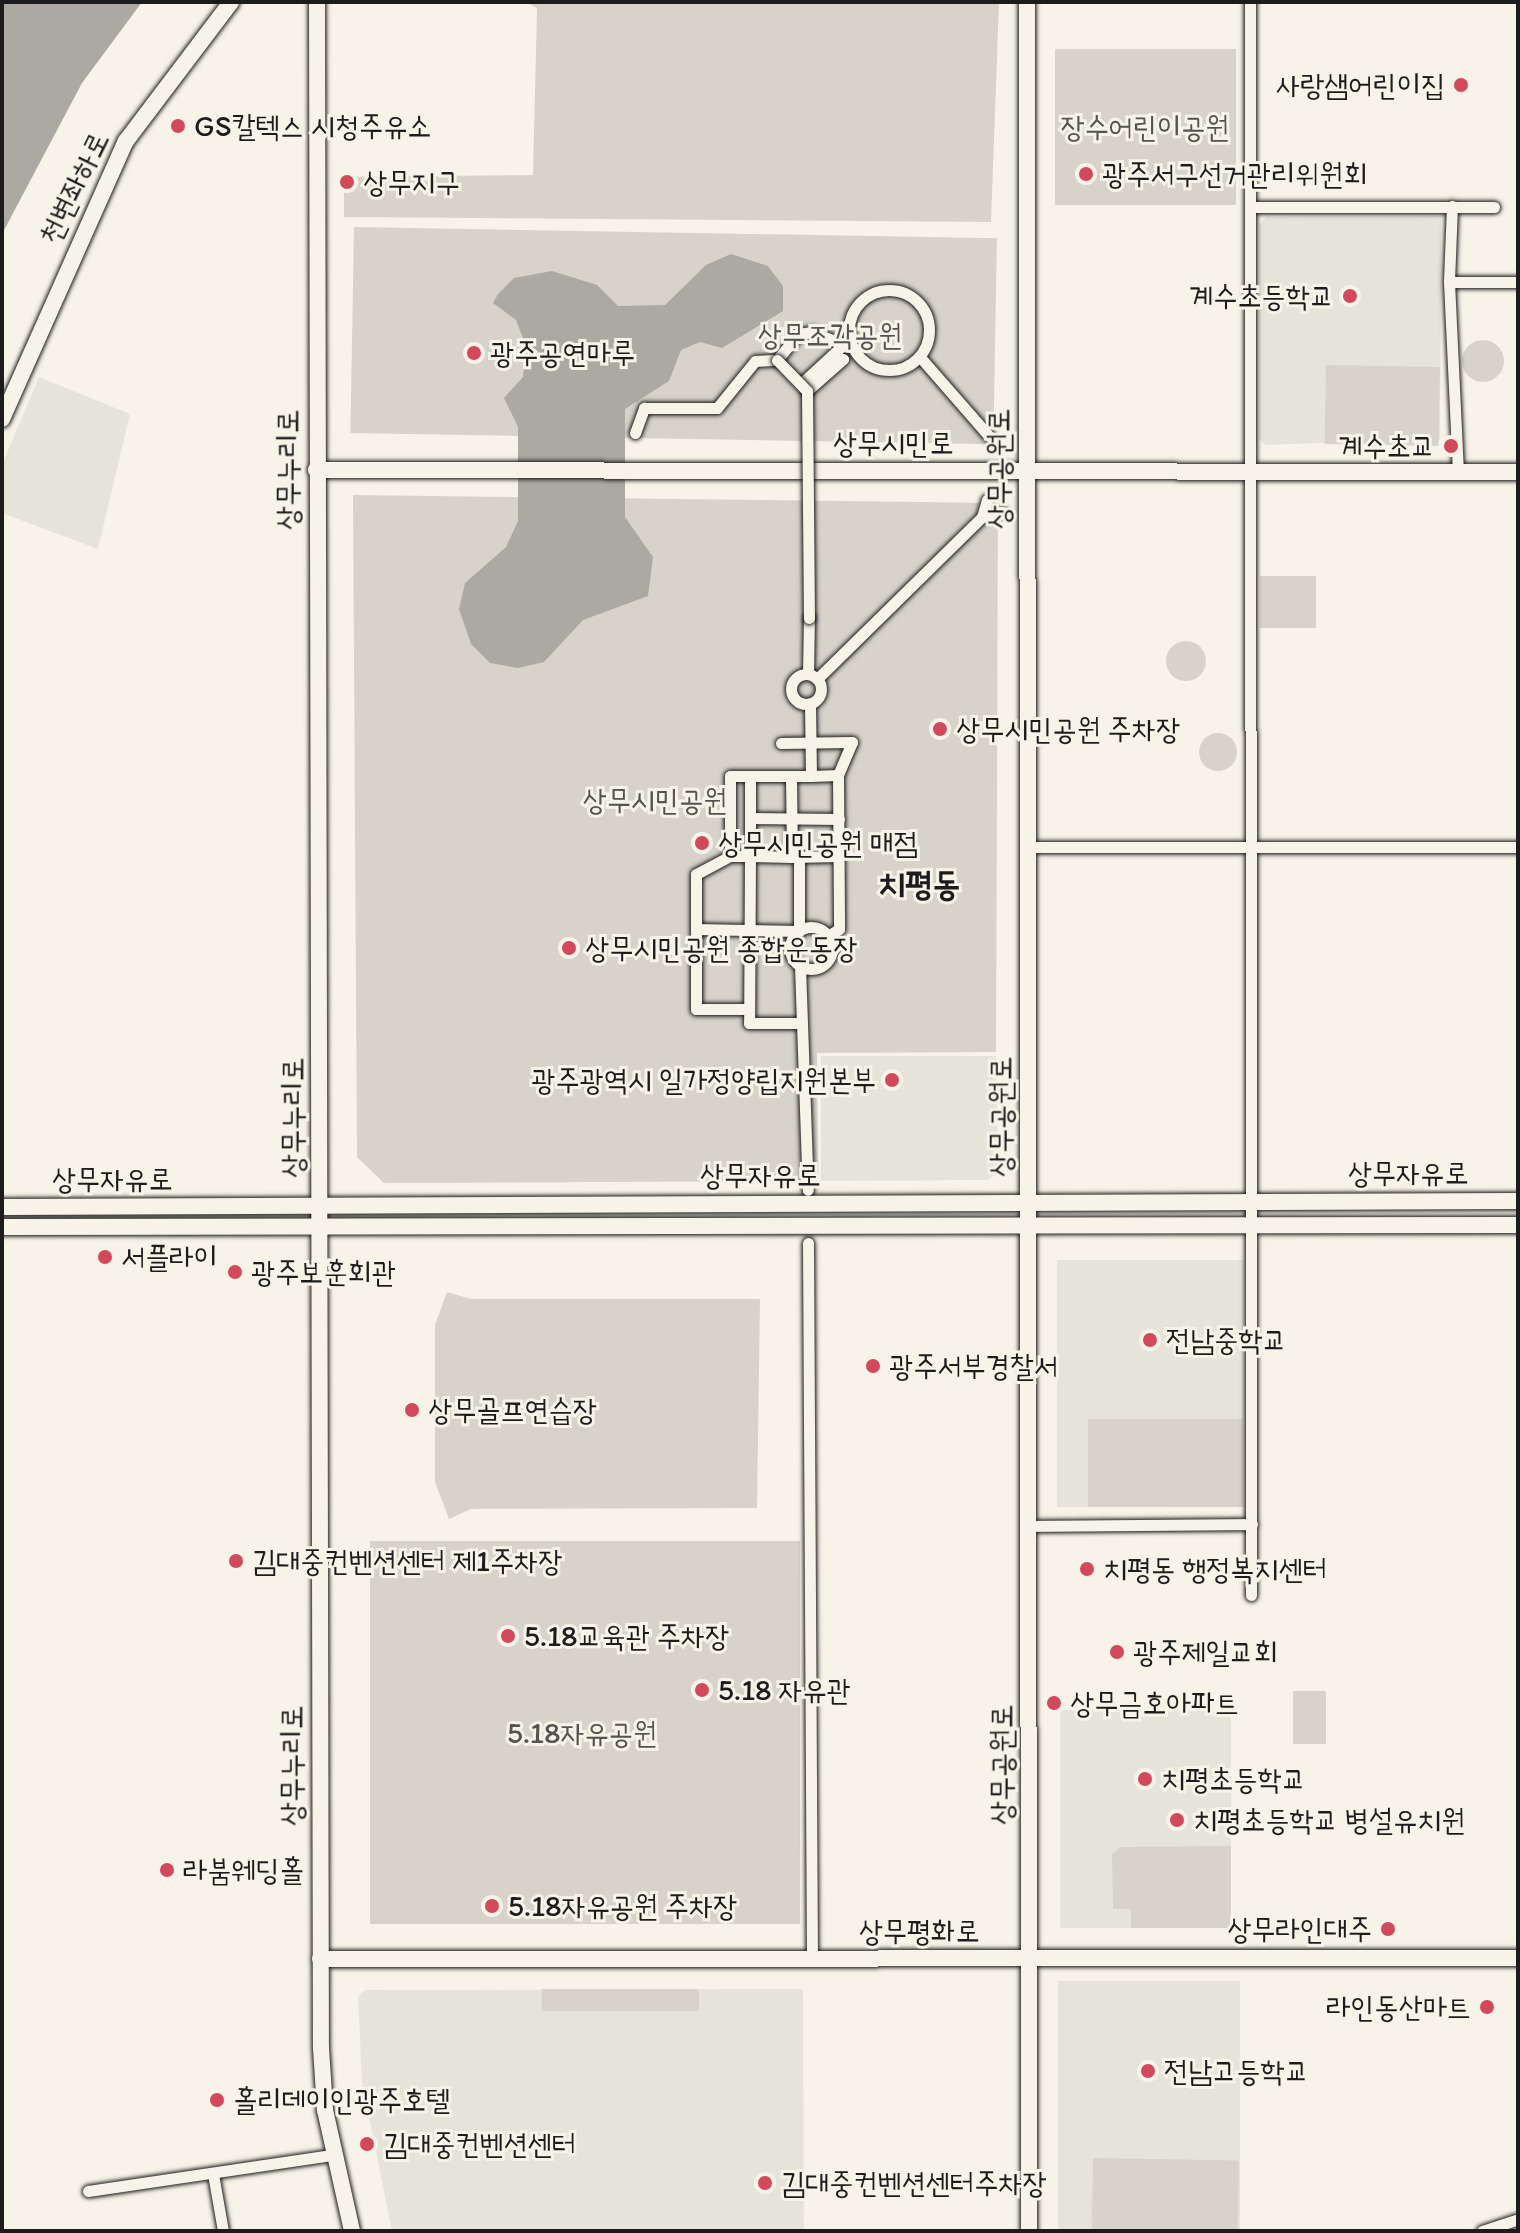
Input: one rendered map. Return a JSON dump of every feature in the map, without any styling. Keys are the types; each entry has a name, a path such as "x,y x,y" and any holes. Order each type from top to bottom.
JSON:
{"street":[{"name":"천변좌하로","path":"2,419 126,141 231,2"},
{"name":"상무누리로","path":"317,2 320,1959 323,2081 333,2155 352,2231"},
{"name":"상무공원로","path":"1027,2 1029,2231"},
{"path":"1250,2 1251,1595"},
{"path":"1452,206 1449,282 1458,472"},
{"path":"1250,207 1494,207"},
{"path":"1449,282 1518,282"},
{"path":"811,776 810,704 821,694 813,676 809,618 808,384 847,348 855,308 889,289 914,297 929,319 920,357"},
{"path":"778,358 784,343 812,332 847,348 883,370 920,357"},
{"path":"920,357 989,436"},
{"path":"635,433 644,408 717,408 755,361 778,358 808,384"},
{"name":"상무시민로","path":"316,470 1518,472"},
{"path":"982,517 987,500"},
{"path":"810,704 790,692 795,678 813,676 982,517 1001,512"},
{"path":"781,743 852,742 838,775 839,929 828,936"},
{"path":"730,856 730,776 838,775"},
{"path":"750,776 749,1023 799,1023"},
{"path":"791,776 799,931 790,948 800,966 799,1023 807,1057 808,1190"},
{"path":"750,818 839,819"},
{"path":"1028,847 1518,847"},
{"path":"749,1009 696,1009 696,874 730,856 839,856"},
{"path":"696,929 799,931 811,927 828,936"},
{"path":"800,966 826,962 828,936"},
{"name":"상무자유로","path":"2,1207 1518,1201"},
{"name":"상무자유로","path":"2,1227 1518,1225"},
{"path":"808,1243 812,1958"},
{"path":"1028,1526 1252,1524"},
{"name":"상무평화로","path":"320,1959 1518,1958"},
{"path":"88,2191 333,2155"},
{"path":"213,2174 223,2231"},
{"path":"1482,2231 1518,2219"}],"shaded area":[{"path":"2,2 142,2 82,83 2,234"},
{"name":"계수초등학교","path":"1441,216 1440,439 1266,445 1259,439 1259,224 1267,217"},
{"path":"731,254 768,266 783,286 783,311 722,348 700,342 681,350 669,381 625,409 625,517 653,557 648,596 583,620 544,662 518,668 490,663 471,644 459,609 465,583 506,547 518,521 518,427 504,398 523,377 526,346 516,320 493,303 498,294 514,278 552,271 597,285 618,306 665,305 706,265"},
{"path":"39,377 130,414 98,549 2,513 2,465"},
{"name":"광주광역시 일가정양립지원본부","path":"821,1056 996,1056 998,1173 987,1180 821,1181"},
{"name":"전남중학교","path":"1057,1260 1244,1260 1244,1507 1057,1507"},
{"name":"치평초등학교","path":"1060,1710 1231,1710 1231,1928 1060,1928"},
{"name":"전남고등학교","path":"1058,1981 1240,1981 1240,2231 1058,2231"},
{"name":"김대중컨벤션센터","path":"803,1989 804,2231 392,2231 362,2082 358,1997 365,1990"}],"green space":[{"path":"526,2 999,2 991,222 344,217 344,177 533,175 537,8"},
{"name":"장수어린이공원","path":"1055,49 1236,49 1236,205 1055,205"},
{"name":"상무조각공원","path":"354,227 997,238 993,444 350,433"},
{"path":"1483,340 1498,346 1504,361 1498,376 1483,382 1468,376 1462,361 1468,346"},
{"path":"1326,365 1440,367 1439,446 1325,444"},
{"name":"상무시민공원","path":"353,495 998,503 996,1052 817,1053 818,1181 384,1183 357,1157"},
{"path":"1260,576 1316,576 1316,628 1260,628"},
{"path":"1186,641 1200,647 1206,661 1200,675 1186,681 1172,675 1166,661 1172,647"},
{"path":"1218,733 1231,739 1237,752 1231,765 1218,771 1205,765 1199,752 1205,739"},
{"path":"447,1292 471,1299 760,1299 757,1508 471,1509 449,1519 435,1482 435,1325"},
{"path":"1088,1419 1243,1419 1243,1507 1088,1507"},
{"name":"5.18자유공원","path":"370,1541 800,1541 800,1924 370,1924"},
{"path":"1293,1691 1326,1691 1326,1744 1293,1744"},
{"path":"1231,1846 1231,1928 1131,1928 1131,1909 1113,1909 1112,1854 1120,1847"},
{"path":"542,1989 699,1989 699,2011 542,2011"},
{"path":"1093,2158 1239,2161 1238,2231 1092,2231"}],"place":[{"name":"사랑샘어린이집","path":"1461,85"},
{"name":"GS칼텍스 시청주유소","path":"178,126"},
{"name":"광주서구선거관리위원회","path":"1086,174"},
{"name":"상무지구","path":"347,182"},
{"name":"계수초등학교","path":"1350,296"},
{"name":"광주공연마루","path":"474,353"},
{"name":"계수초교","path":"1451,446"},
{"name":"상무시민공원 주차장","path":"940,729"},
{"name":"상무시민공원 매점","path":"702,843"},
{"name":"상무시민공원 종합운동장","path":"569,948"},
{"name":"광주광역시 일가정양립지원본부","path":"892,1080"},
{"name":"서플라이","path":"105,1257"},
{"name":"광주보훈회관","path":"235,1272"},
{"name":"전남중학교","path":"1150,1340"},
{"name":"광주서부경찰서","path":"873,1366"},
{"name":"상무골프연습장","path":"412,1410"},
{"name":"김대중컨벤션센터 제1주차장","path":"236,1561"},
{"name":"치평동 행정복지센터","path":"1087,1569"},
{"name":"5.18교육관 주차장","path":"508,1636"},
{"name":"광주제일교회","path":"1117,1652"},
{"name":"5.18 자유관","path":"702,1690"},
{"name":"상무금호아파트","path":"1054,1703"},
{"name":"치평초등학교","path":"1145,1779"},
{"name":"치평초등학교 병설유치원","path":"1177,1820"},
{"name":"라붐웨딩홀","path":"167,1870"},
{"name":"5.18자유공원 주차장","path":"492,1906"},
{"name":"상무라인대주","path":"1388,1929"},
{"name":"라인동산마트","path":"1487,2007"},
{"name":"전남고등학교","path":"1148,2071"},
{"name":"홀리데이인광주호텔","path":"217,2100"},
{"name":"김대중컨벤션센터","path":"367,2144"},
{"name":"김대중컨벤션센터주차장","path":"765,2183"}],"district":[{"name":"치평동","path":"919,884"}]}
